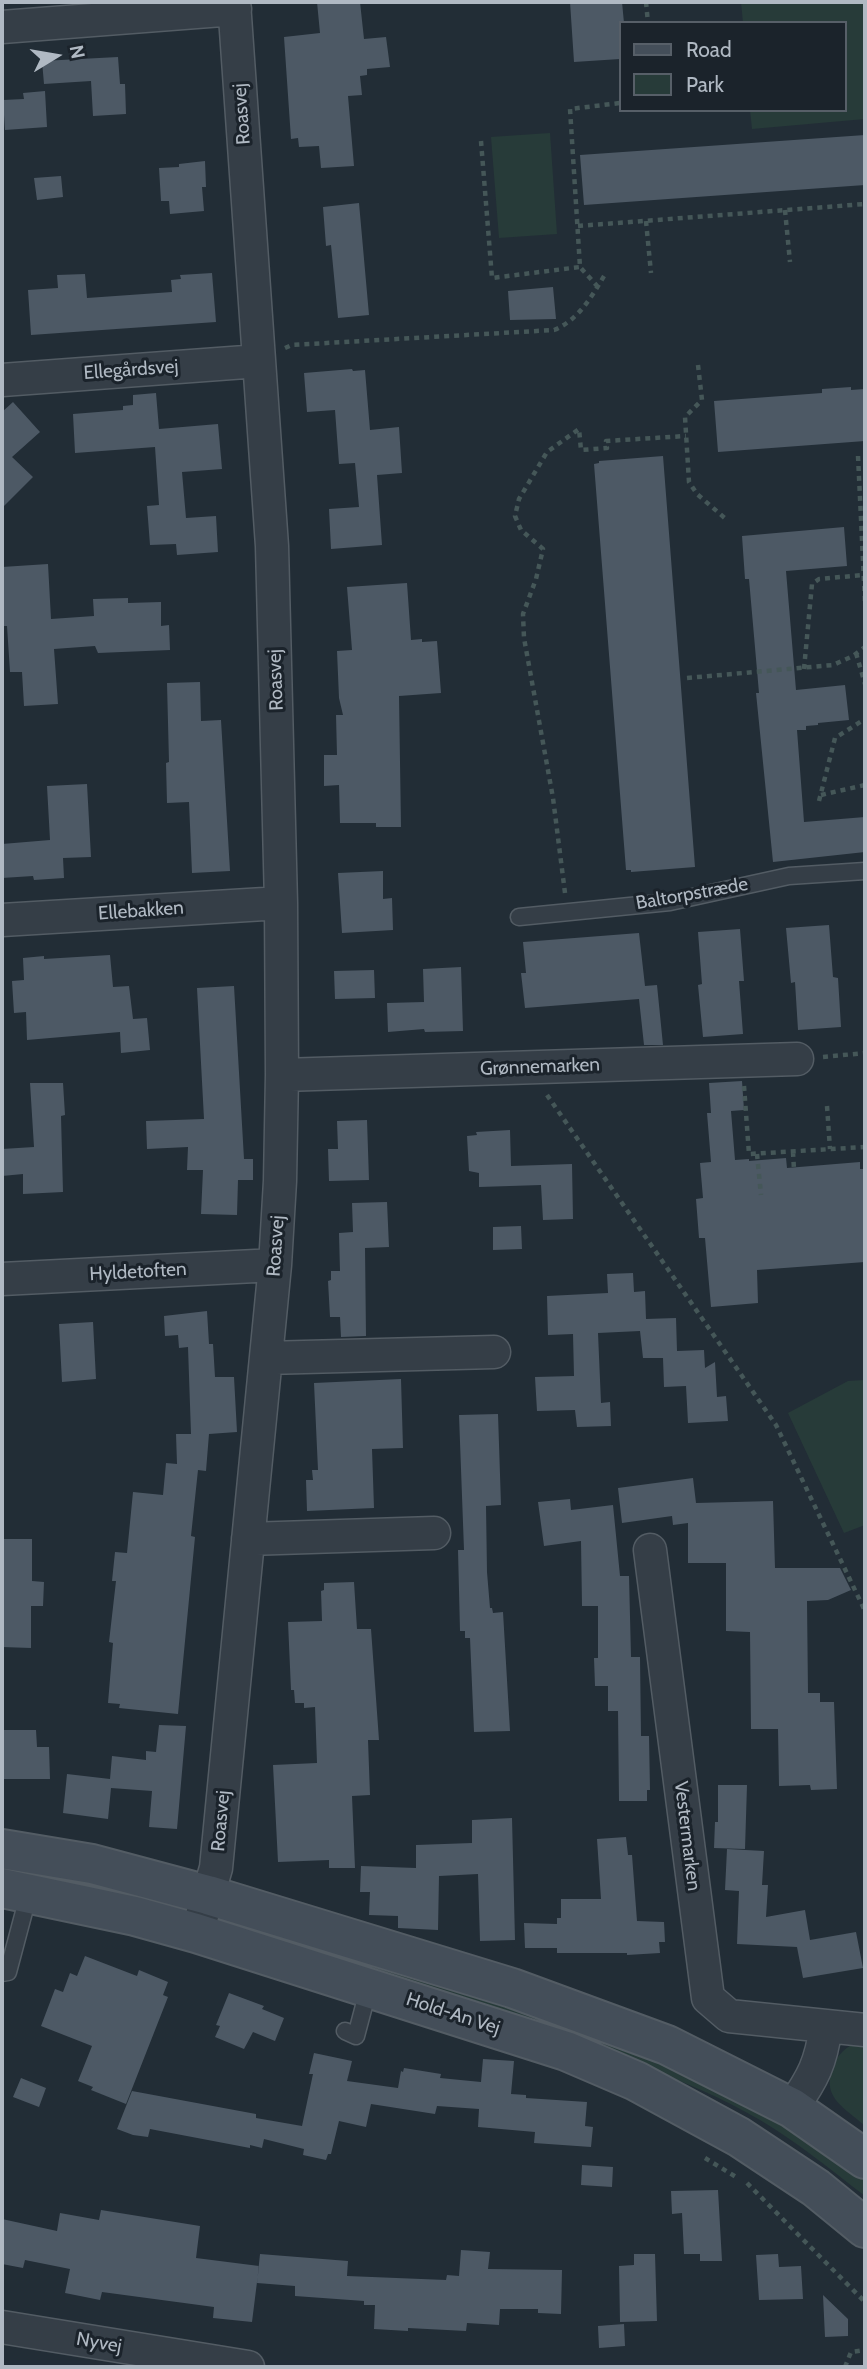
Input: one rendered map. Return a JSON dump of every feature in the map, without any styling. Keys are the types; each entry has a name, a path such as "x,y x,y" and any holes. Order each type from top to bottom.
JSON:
{"street":[{"path":"2,27 234,5"},
{"name":"Roasvej","path":"197,1933 216,1868 275,1265 280,1181 281,903 272,546 234,5"},
{"name":"Ellegårdsvej","path":"2,380 259,361"},
{"name":"Ellebakken","path":"2,920 281,903"},
{"name":"Grønnemarken","path":"282,1075 797,1059"},
{"name":"Hyldetoften","path":"2,1279 275,1265"},
{"path":"266,1358 494,1352"},
{"path":"248,1539 434,1533"},
{"name":"Vestermarken","path":"650,1550 708,1998 729,2016 865,2030"},
{"path":"2,1849 92,1864 208,1895 512,1988 667,2045 792,2108 865,2159"},
{"name":"Hold-An Vej","path":"16,1891 135,1916 197,1933 566,2051 636,2081 749,2143 816,2188 865,2228"},
{"path":"792,2108 811,2082 822,2051 826,2026"},
{"name":"Nyvej","path":"2,2327 240,2367"}],"lane":[{"name":"Baltorpstræde","path":"519,917 670,902 789,876 865,871"},
{"path":"2,1973 8,1972 16,1891"},
{"path":"345,2031 356,2036 369,1987"}],"path":[{"path":"646,2 648,21"},
{"path":"598,287 580,267 570,109 618,103"},
{"path":"481,141 492,278 580,267"},
{"path":"578,226 865,204"},
{"path":"785,210 790,262"},
{"path":"646,221 651,272"},
{"path":"259,361 292,345 554,330 568,324 604,276"},
{"path":"698,365 702,400 685,417 689,482 697,494 727,520"},
{"path":"568,911 553,798 524,638 523,614 536,579 543,549 521,530 515,516 527,482 547,452 579,429 581,450 607,448 606,441 686,436"},
{"path":"858,456 865,603"},
{"path":"804,669 812,584 819,579 863,575"},
{"path":"687,678 804,669 833,664 865,647"},
{"path":"856,653 865,684"},
{"path":"865,719 835,738 820,798 865,785"},
{"path":"797,1059 865,1053"},
{"path":"742,1060 749,1154 865,1147"},
{"path":"529,1068 776,1425 865,1611"},
{"path":"827,1106 830,1149"},
{"path":"793,1152 794,1170"},
{"path":"757,1154 761,1195"},
{"path":"694,2151 748,2184 865,2302"},
{"path":"845,2367 851,2352 865,2350"}],"green space":[{"path":"741,2 865,2 865,119 752,129 750,112 846,112 846,21 743,21"},
{"path":"550,133 557,234 499,238 491,137"},
{"path":"865,1380 865,1525 844,1533 788,1413 848,1381"},
{"path":"257,1925 462,1990 657,2061 790,2126 865,2176 865,2196 774,2129 699,2089 637,2063 255,1936"},
{"path":"854,2044 865,2046 865,2126 837,2102 830,2088 835,2061 843,2051"}],"building":[{"path":"317,2 360,2 364,39 386,37 390,67 367,69 367,75 360,76 362,95 348,96 354,166 321,168 319,146 299,147 298,138 291,139 284,37 320,33"},
{"path":"570,2 622,2 624,21 618,21 618,59 574,62"},
{"path":"118,57 120,84 125,84 126,114 93,116 91,81 44,84 42,61"},
{"path":"45,91 47,127 5,130 3,100 24,99 23,93"},
{"path":"865,135 865,185 584,205 580,155"},
{"path":"205,161 206,187 202,187 204,211 170,214 169,201 161,201 159,168"},
{"path":"61,176 63,197 37,200 34,178"},
{"path":"359,203 369,315 338,318 331,245 326,246 323,207"},
{"path":"212,273 216,322 31,335 28,290 58,288 57,275 85,274 87,298 172,292 171,280 181,279 180,275"},
{"path":"553,287 556,319 510,320 508,291"},
{"path":"365,370 370,430 399,427 402,473 377,475 382,545 331,549 329,509 359,507 355,463 339,464 335,410 307,412 304,373"},
{"path":"851,387 851,390 865,389 865,441 718,452 714,401 822,393 822,389"},
{"path":"156,393 159,429 218,424 222,469 182,472 186,518 216,516 218,552 177,555 176,544 150,545 147,506 159,505 155,447 75,453 73,414 123,410 123,406 133,405 133,395"},
{"path":"13,402 40,432 12,457 33,477 2,508 2,412"},
{"path":"663,456 695,867 631,872 626,870 594,464 599,461"},
{"path":"844,527 847,566 786,571 796,690 845,685 849,720 818,723 806,726 806,730 797,730 804,822 865,817 865,852 773,862 756,693 759,693 749,579 745,579 742,536"},
{"path":"48,564 51,619 94,616 93,599 128,598 128,603 161,602 161,626 169,625 170,650 98,653 95,646 54,649 58,704 24,706 22,672 10,672 7,626 2,626 2,567"},
{"path":"407,583 411,640 437,641 441,693 399,696 401,827 376,827 376,823 340,823 339,785 324,786 324,755 337,755 336,715 343,715 339,698 337,651 352,650 347,587"},
{"path":"200,682 201,721 221,720 230,871 192,873 189,802 167,803 167,683"},
{"path":"87,784 91,857 63,858 64,878 2,878 2,844 50,840 47,786"},
{"path":"383,871 383,899 392,898 393,930 342,933 338,873"},
{"path":"829,925 833,977 838,978 841,1027 798,1030 795,982 791,983 786,928"},
{"path":"740,929 744,981 739,981 743,1034 703,1037 698,985 702,984 698,932"},
{"path":"639,933 645,986 657,985 663,1045 644,1045 639,999 525,1008 521,973 526,973 523,942"},
{"path":"110,955 113,987 129,986 133,1019 147,1018 150,1050 121,1053 120,1032 27,1040 26,1012 14,1013 12,981 24,980 23,958"},
{"path":"461,967 463,1031 425,1032 424,1029 388,1032 387,1003 424,1002 423,969"},
{"path":"374,970 375,998 335,999 334,971"},
{"path":"234,986 244,1159 253,1159 253,1180 238,1180 237,1215 201,1214 203,1170 187,1170 188,1147 147,1149 146,1121 204,1119 197,988"},
{"path":"742,1081 744,1110 731,1111 735,1160 786,1158 787,1168 860,1162 860,1169 865,1169 865,1262 757,1270 758,1303 711,1307 705,1238 699,1238 696,1199 703,1198 700,1163 711,1162 707,1113 711,1113 709,1083"},
{"path":"30,1083 63,1083 63,1192 23,1194 23,1174 2,1176 2,1149 34,1147"},
{"path":"367,1120 369,1180 329,1181 328,1149 338,1149 337,1121"},
{"path":"510,1130 511,1166 572,1164 573,1219 543,1220 541,1185 479,1187 479,1173 469,1171 467,1136 477,1135 476,1132"},
{"path":"387,1202 389,1247 365,1248 366,1336 341,1337 340,1317 330,1317 328,1281 331,1280 331,1271 340,1271 339,1233 353,1232 352,1203"},
{"path":"521,1226 522,1249 493,1250 493,1227"},
{"path":"633,1273 634,1292 645,1291 646,1319 676,1318 677,1351 704,1350 705,1368 715,1362 717,1397 726,1396 728,1421 688,1423 686,1386 664,1387 663,1358 643,1358 640,1331 598,1333 601,1403 610,1402 611,1426 577,1427 575,1410 537,1411 535,1377 574,1376 573,1334 548,1335 547,1296 608,1293 607,1274"},
{"path":"207,1311 215,1377 234,1377 237,1432 209,1434 206,1471 198,1470 191,1536 195,1537 178,1714 119,1708 120,1704 108,1703 113,1643 109,1642 116,1581 112,1581 115,1552 127,1553 133,1492 163,1495 166,1463 177,1464 176,1434 191,1434 188,1347 179,1348 178,1335 165,1336 164,1316"},
{"path":"93,1322 96,1379 62,1382 59,1324"},
{"path":"401,1379 403,1448 372,1449 374,1508 307,1511 306,1480 313,1480 312,1470 318,1470 314,1383"},
{"path":"498,1414 501,1505 486,1506 487,1572 490,1608 493,1613 503,1612 510,1731 474,1732 470,1638 465,1638 465,1631 460,1631 458,1550 464,1550 459,1415"},
{"path":"693,1478 696,1503 773,1501 775,1568 840,1568 851,1590 828,1600 807,1601 808,1693 820,1693 820,1702 834,1702 837,1789 811,1790 810,1785 779,1786 778,1729 751,1729 750,1632 726,1631 726,1563 688,1563 688,1523 673,1525 672,1516 622,1523 618,1488"},
{"path":"570,1499 571,1510 613,1505 620,1576 629,1576 631,1657 640,1657 641,1736 649,1736 650,1790 647,1790 647,1801 619,1801 618,1711 608,1711 608,1686 595,1686 598,1606 582,1606 581,1541 544,1546 538,1502"},
{"path":"2,1539 32,1539 32,1581 44,1582 43,1606 31,1606 31,1648 2,1647"},
{"path":"354,1582 357,1629 371,1629 379,1740 368,1740 370,1795 352,1796 355,1868 329,1868 329,1860 278,1862 273,1765 317,1763 315,1707 304,1708 304,1703 295,1703 294,1690 291,1690 288,1622 322,1621 321,1591 324,1590 324,1583"},
{"path":"159,1725 186,1726 177,1829 149,1827 152,1791 111,1788 108,1819 63,1813 67,1774 110,1779 112,1756 146,1760 146,1751 156,1752"},
{"path":"2,1730 36,1730 37,1747 49,1747 50,1779 2,1779"},
{"path":"718,1785 747,1785 745,1849 714,1848 715,1822 718,1822"},
{"path":"512,1818 515,1940 480,1941 478,1874 439,1876 438,1930 398,1928 398,1916 369,1915 370,1892 360,1892 361,1866 416,1868 416,1845 472,1843 472,1820"},
{"path":"626,1837 628,1855 632,1855 637,1921 664,1922 665,1942 659,1942 660,1953 557,1953 557,1948 525,1948 524,1923 557,1924 557,1918 561,1918 561,1899 601,1899 597,1839"},
{"path":"727,1849 764,1851 762,1885 768,1885 766,1917 805,1910 810,1940 856,1932 863,1968 803,1978 797,1947 737,1944 739,1891 725,1890"},
{"path":"85,1956 137,1976 139,1970 168,1982 163,1995 168,1997 126,2104 91,2090 93,2087 78,2081 92,2046 41,2026 55,1989 63,1992 70,1973 77,1976"},
{"path":"229,1993 264,2006 262,2009 284,2018 275,2041 253,2032 244,2049 215,2037 220,2026 216,2025"},
{"path":"314,2053 352,2061 347,2081 398,2088 404,2068 441,2074 440,2078 481,2082 483,2059 514,2061 511,2094 526,2095 526,2098 587,2102 585,2126 593,2127 591,2147 534,2143 535,2132 478,2127 479,2109 437,2106 435,2114 371,2104 366,2127 339,2121 331,2154 328,2154 326,2160 303,2155 304,2149 264,2139 262,2148 250,2145 250,2148 150,2129 148,2137 117,2129 132,2091 256,2114 256,2118 302,2126 313,2074 309,2074"},
{"path":"21,2078 46,2088 39,2107 13,2097"},
{"path":"582,2165 613,2167 612,2187 581,2185"},
{"path":"718,2190 722,2261 700,2261 700,2254 684,2254 682,2213 672,2214 671,2191"},
{"path":"101,2210 200,2226 196,2258 259,2266 252,2322 213,2318 214,2307 102,2292 100,2300 65,2293 70,2269 25,2260 23,2268 2,2264 2,2219 57,2231 60,2213 99,2220"},
{"path":"461,2250 490,2252 488,2269 562,2270 561,2314 538,2313 538,2309 500,2309 499,2325 467,2323 466,2331 374,2329 375,2305 364,2305 364,2301 295,2296 295,2286 257,2283 260,2254 348,2261 347,2276 446,2280 447,2275 459,2276"},
{"path":"634,2254 655,2254 657,2321 620,2322 619,2266 634,2265"},
{"path":"778,2254 779,2267 801,2266 803,2299 759,2300 756,2255"},
{"path":"823,2295 848,2319 848,2336 825,2337"},
{"path":"624,2324 625,2346 599,2348 598,2326"}]}
